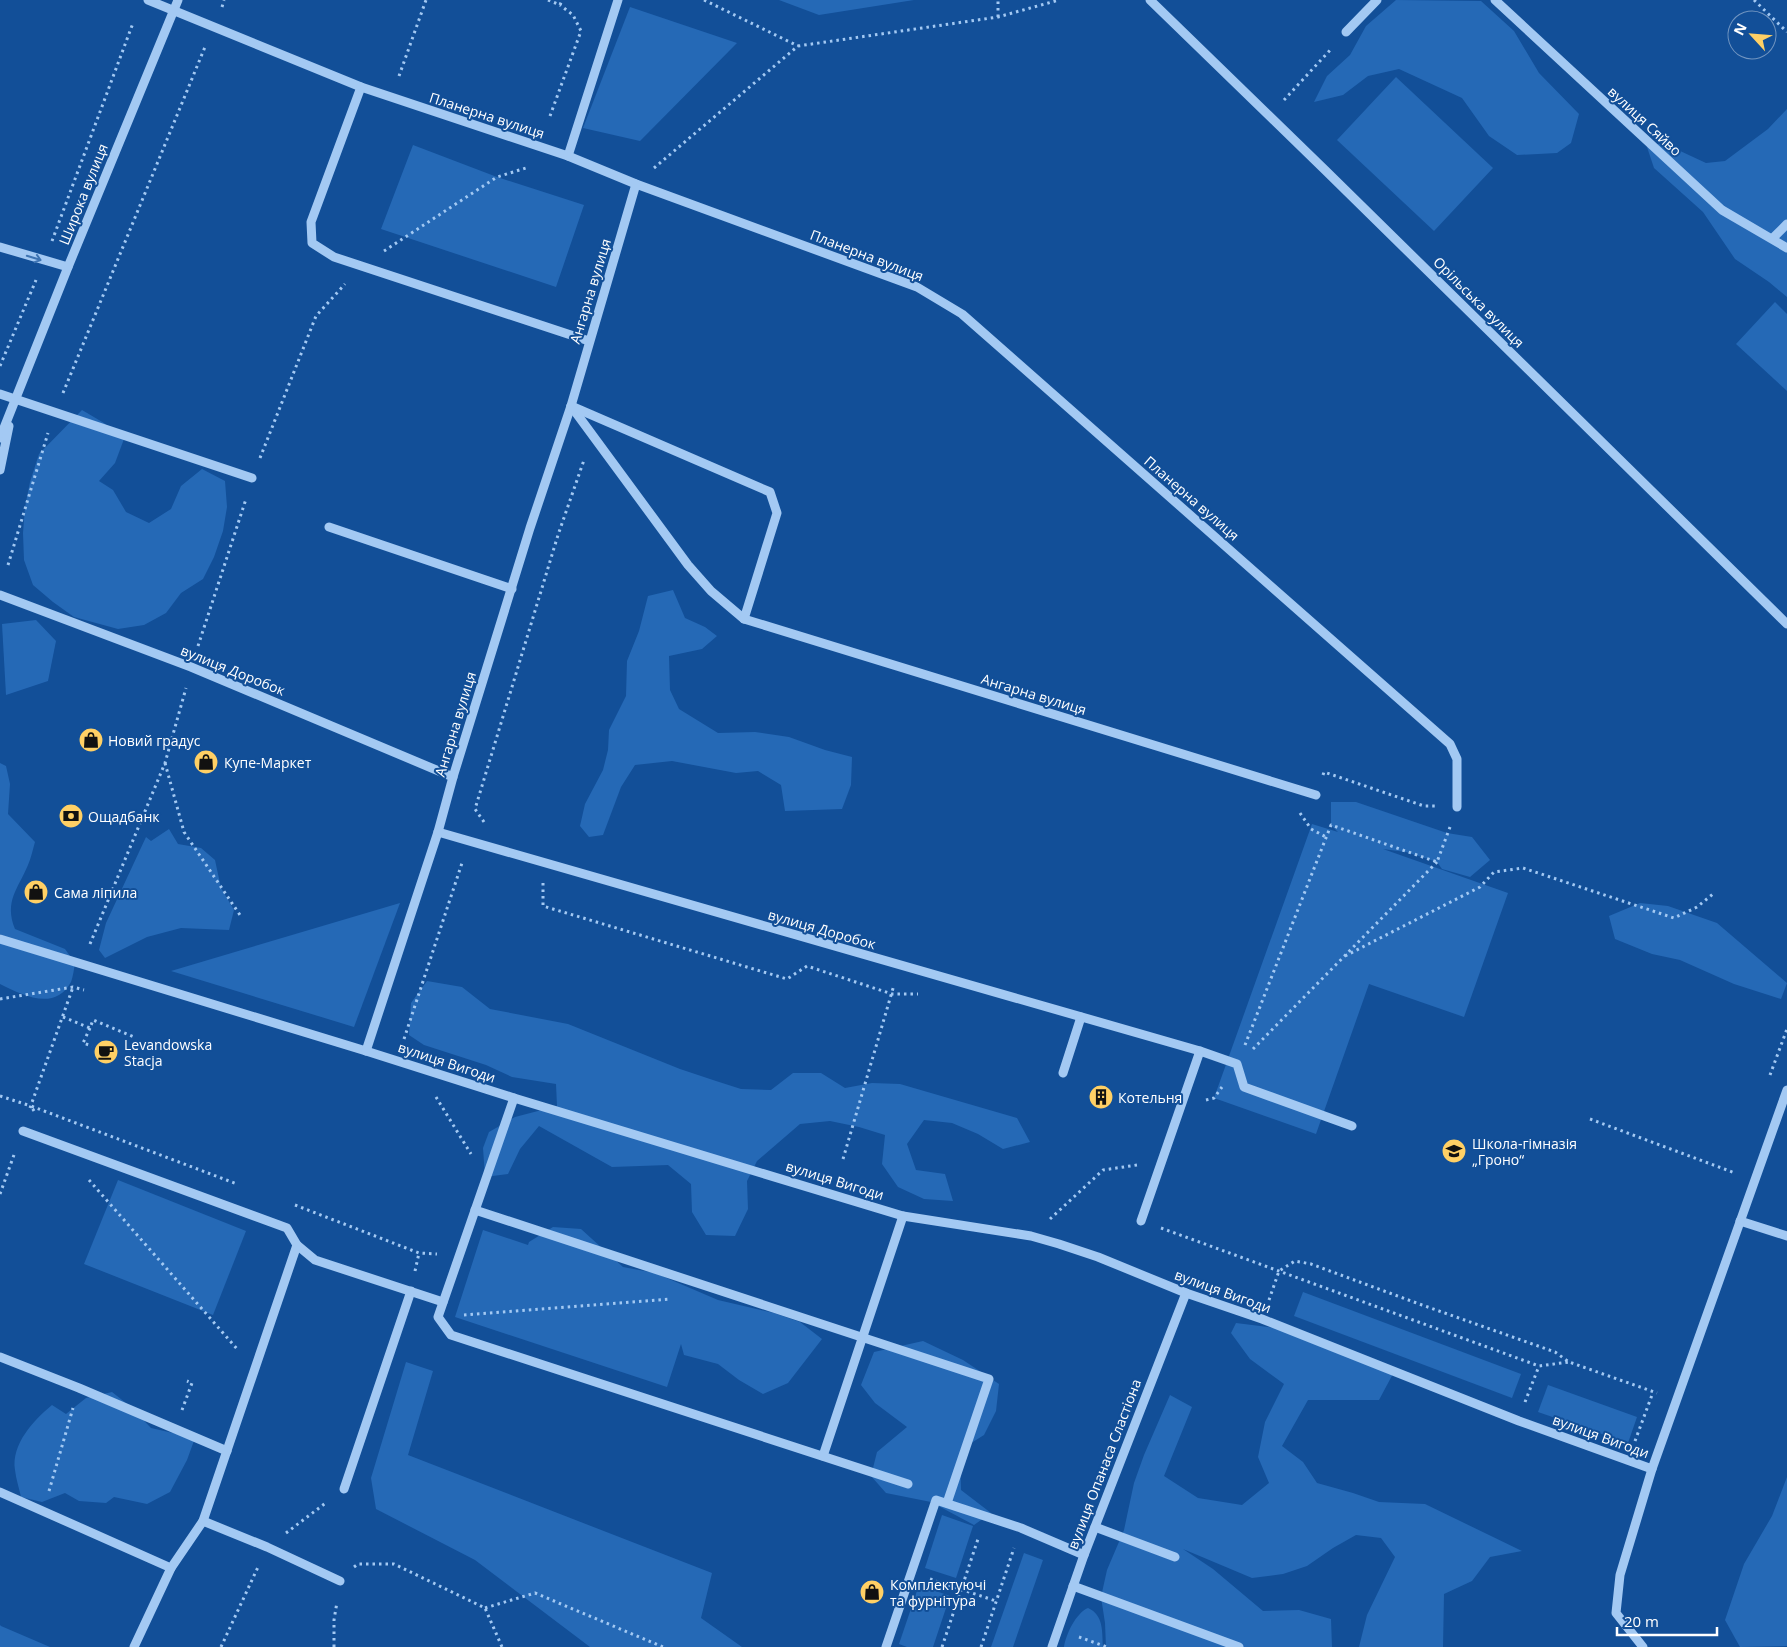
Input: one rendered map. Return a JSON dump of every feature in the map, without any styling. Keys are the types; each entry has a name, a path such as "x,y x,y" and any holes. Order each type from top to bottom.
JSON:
{"street":[{"name":"Планерна вулиця","path":"148,0 361,87 568,156 636,184 917,286 962,314 1450,744 1457,759 1456,807"},
{"name":"Широка вулиця","path":"0,438 178,0"},
{"path":"568,156 618,0"},
{"name":"Орільська вулиця","path":"1150,0 1787,624"},
{"path":"1346,32 1377,0"},
{"name":"вулиця Сяйво","path":"1495,0 1722,210 1787,248"},
{"path":"361,87 312,222 312,242 334,257 589,341"},
{"name":"Ангарна вулиця","path":"366,1051 438,832 453,777 554,453 571,406 636,184"},
{"path":"1772,238 1787,224"},
{"path":"0,247 68,267"},
{"path":"0,394 252,478"},
{"name":"Широка вулиця","path":"0,470 15,399"},
{"path":"571,406 770,492 776,513 744,619"},
{"name":"Ангарна вулиця","path":"571,406 688,565 711,591 744,619 1316,795"},
{"path":"329,527 512,589"},
{"name":"вулиця Доробок","path":"0,595 191,667 453,777"},
{"name":"вулиця Доробок","path":"438,832 1200,1051 1237,1064"},
{"name":"вулиця Вигоди","path":"0,939 903,1216 1031,1236 1098,1257 1186,1293 1262,1319 1518,1421 1652,1469"},
{"path":"1063,1073 1081,1017"},
{"path":"1141,1221 1200,1051"},
{"path":"1237,1064 1244,1087 1352,1126"},
{"name":"вулиця Вигоди","path":"1643,1647 1616,1612 1620,1575 1652,1469 1787,1090"},
{"path":"514,1098 438,1317 451,1335 908,1484"},
{"path":"22,1131 287,1228 298,1245 315,1260 443,1302"},
{"path":"475,1210 989,1379 947,1503"},
{"path":"823,1456 903,1216"},
{"path":"1740,1220 1787,1236"},
{"path":"134,1647 171,1568 203,1521 298,1245"},
{"path":"344,1489 411,1291"},
{"name":"вулиця Опанаса Сластіона","path":"1052,1647 1084,1555 1186,1293"},
{"path":"0,1357 79,1388 227,1451"},
{"path":"0,1492 171,1568"},
{"path":"886,1647 936,1500 1021,1528 1084,1555"},
{"path":"203,1521 267,1547 340,1581"},
{"path":"1095,1527 1176,1556"},
{"path":"1073,1586 1239,1647"}],"path":[{"path":"221,7 224,0"},
{"path":"392,98 426,0"},
{"path":"548,0 560,5 573,16 581,31 550,116"},
{"path":"560,5 562,0"},
{"path":"704,0 798,46"},
{"path":"998,0 998,17"},
{"path":"636,184 798,46 998,17 1059,0"},
{"path":"1754,0 1787,32"},
{"path":"50,248 132,23"},
{"path":"1282,102 1346,32"},
{"path":"63,394 206,44"},
{"path":"0,366 38,275"},
{"path":"8,565 48,433"},
{"path":"490,827 484,823 475,808 558,535 593,436"},
{"path":"0,1194 73,987 165,763 191,667 252,478"},
{"path":"165,763 184,832 242,918"},
{"path":"1316,795 1324,772 1424,806 1456,807"},
{"path":"1181,1106 1214,1098 1237,1064 1437,862 1451,823"},
{"path":"1237,1064 1331,825 1437,862"},
{"path":"1311,829 1326,837"},
{"path":"430,959 460,863 467,862"},
{"path":"1345,956 1480,887 1494,872 1523,868 1674,918 1697,908 1713,894"},
{"path":"543,876 543,906 787,979 807,966 892,994 919,994"},
{"path":"842,1160 900,965"},
{"path":"0,999 73,987 92,993"},
{"path":"63,1017 90,1028"},
{"path":"92,1046 83,1044 93,1020 134,1037"},
{"path":"426,1094 444,1100"},
{"path":"0,1096 31,1106"},
{"path":"436,1097 475,1160"},
{"path":"1590,1119 1754,1180"},
{"path":"1031,1236 1103,1170 1142,1164"},
{"path":"1141,1221 1539,1366 1569,1362"},
{"path":"1262,1319 1279,1271 1295,1260 1311,1264 1555,1352 1569,1362 1676,1400"},
{"path":"438,1317 672,1299"},
{"path":"1518,1421 1539,1366"},
{"path":"187,1381 192,1383 190,1389"},
{"path":"43,1510 79,1388"},
{"path":"221,1647 267,1547 344,1489"},
{"path":"942,1647 985,1516"},
{"path":"981,1647 1021,1528"},
{"path":"334,1647 334,1620 340,1581 358,1564 394,1564 484,1608 502,1647"},
{"path":"911,1572 996,1601"},
{"path":"484,1608 535,1593 664,1647"},
{"path":"1059,1628 1106,1647"}],"shaded area":[{"path":"779,0 914,0 819,15"},
{"path":"1396,0 1481,1 1514,31 1539,73 1579,114 1571,143 1557,153 1517,155 1489,136 1462,98 1399,69 1368,76 1343,95 1314,102 1327,76 1350,55 1366,26"},
{"path":"630,7 737,43 640,141 583,128"},
{"path":"1396,77 1493,168 1434,231 1337,140"},
{"path":"1787,109 1787,297 1735,259 1703,212 1654,168 1647,147 1663,143 1706,163 1725,161 1768,129"},
{"path":"413,145 497,177 584,205 556,287 381,229"},
{"path":"1775,302 1787,314 1787,391 1736,344"},
{"path":"82,410 104,423 124,439 115,463 99,481 113,490 126,512 149,523 171,509 181,486 202,469 225,481 227,507 223,531 214,557 203,579 181,593 166,613 144,625 118,629 74,617 33,585 24,560 23,533 25,507 30,482 39,454"},
{"path":"673,590 685,618 705,627 717,636 702,649 669,656 670,690 679,709 718,733 755,732 789,737 852,757 851,785 842,809 785,811 781,785 758,771 736,773 672,761 635,765 621,787 603,835 589,837 580,826 585,804 603,770 608,750 609,730 626,696 627,661 639,631 648,596"},
{"path":"36,620 56,641 48,681 6,695 2,624"},
{"path":"0,763 6,766 10,784 8,814 35,842 12,903 11,911 15,929 65,949 75,963 71,982 64,991 56,997 47,999 18,993 0,984 0,936 2,935 0,934"},
{"path":"1331,802 1356,802 1447,833 1472,837 1490,860 1470,877 1442,869 1437,862 1406,852 1383,849 1508,893 1464,1017 1369,984 1316,1134 1214,1098 1312,824 1338,832 1331,825"},
{"path":"169,829 178,844 201,848 215,860 221,888 234,910 229,930 181,928 147,937 105,958 99,950 106,923 146,837 151,841"},
{"path":"400,903 354,1027 171,971"},
{"path":"1640,903 1668,906 1717,923 1787,983 1781,999 1734,984 1680,960 1652,954 1615,939 1609,916"},
{"path":"427,981 462,987 490,1009 568,1024 680,1069 741,1089 771,1090 793,1073 821,1073 845,1088 872,1083 900,1084 1017,1118 1030,1142 1003,1149 978,1134 952,1123 924,1120 907,1144 916,1170 945,1174 953,1201 924,1199 898,1187 882,1164 885,1135 830,1121 800,1124 757,1161 747,1181 748,1209 735,1236 706,1235 692,1212 691,1184 668,1165 612,1167 539,1126 520,1149 508,1174 485,1177 483,1148 489,1132 515,1117 557,1106 556,1084 512,1077 486,1065 424,1045 409,1035 411,1003"},
{"path":"118,1180 246,1231 213,1315 84,1264"},
{"path":"553,1227 581,1229 623,1267 655,1273 718,1300 774,1313 800,1322 822,1339 788,1383 763,1394 739,1380 718,1364 684,1355 681,1344 667,1387 455,1317 483,1230 528,1245 529,1242"},
{"path":"1303,1292 1521,1374 1512,1398 1294,1316"},
{"path":"1236,1323 1292,1330 1395,1370 1379,1400 1308,1400 1282,1446 1303,1462 1317,1483 1379,1502 1425,1504 1522,1551 1490,1557 1472,1581 1444,1594 1443,1647 1359,1647 1367,1615 1395,1557 1381,1538 1356,1535 1307,1566 1283,1574 1252,1578 1183,1549 1213,1569 1263,1611 1299,1610 1331,1619 1332,1647 1106,1647 1101,1597 1107,1570 1124,1530 1134,1483 1144,1455 1170,1395 1192,1407 1164,1476 1198,1498 1242,1505 1269,1483 1258,1457 1265,1422 1284,1384 1250,1359 1231,1333"},
{"path":"923,1341 963,1360 999,1384 996,1411 984,1435 960,1450 961,1490 991,1513 974,1525 931,1502 886,1493 871,1476 877,1452 907,1427 875,1403 861,1385 874,1352"},
{"path":"406,1362 433,1371 408,1455 712,1573 701,1618 742,1647 590,1647 475,1560 376,1509 371,1478"},
{"path":"1548,1385 1637,1417 1628,1443 1538,1412"},
{"path":"112,1392 131,1407 151,1428 195,1438 187,1460 170,1492 147,1504 114,1497 106,1503 79,1501 65,1493 42,1502 21,1497 15,1473 15,1460 20,1442 31,1425 52,1405 66,1414 86,1398"},
{"path":"1787,1477 1787,1646 1740,1647 1725,1620 1744,1564 1772,1516"},
{"path":"942,1515 973,1526 956,1578 925,1568"},
{"path":"1024,1553 1043,1560 1013,1647 991,1647"},
{"path":"919,1585 950,1596 933,1647 907,1647 899,1644"},
{"path":"1088,1608 1100,1619 1103,1647 1064,1647 1072,1625 1079,1614"},
{"path":"1,1626 50,1647 0,1647"}],"place":[{"name":"Новий градус","path":"91,740"},
{"name":"Купе-Маркет","path":"206,762"},
{"name":"Ощадбанк","path":"71,816"},
{"name":"Сама ліпила","path":"36,892"},
{"name":"Levandowska Stacja","path":"106,1052"},
{"name":"Котельня","path":"1101,1097"},
{"name":"Школа-гімназія „Гроно“","path":"1454,1151"},
{"name":"Комплектуючі та фурнітура","path":"872,1592"}]}
